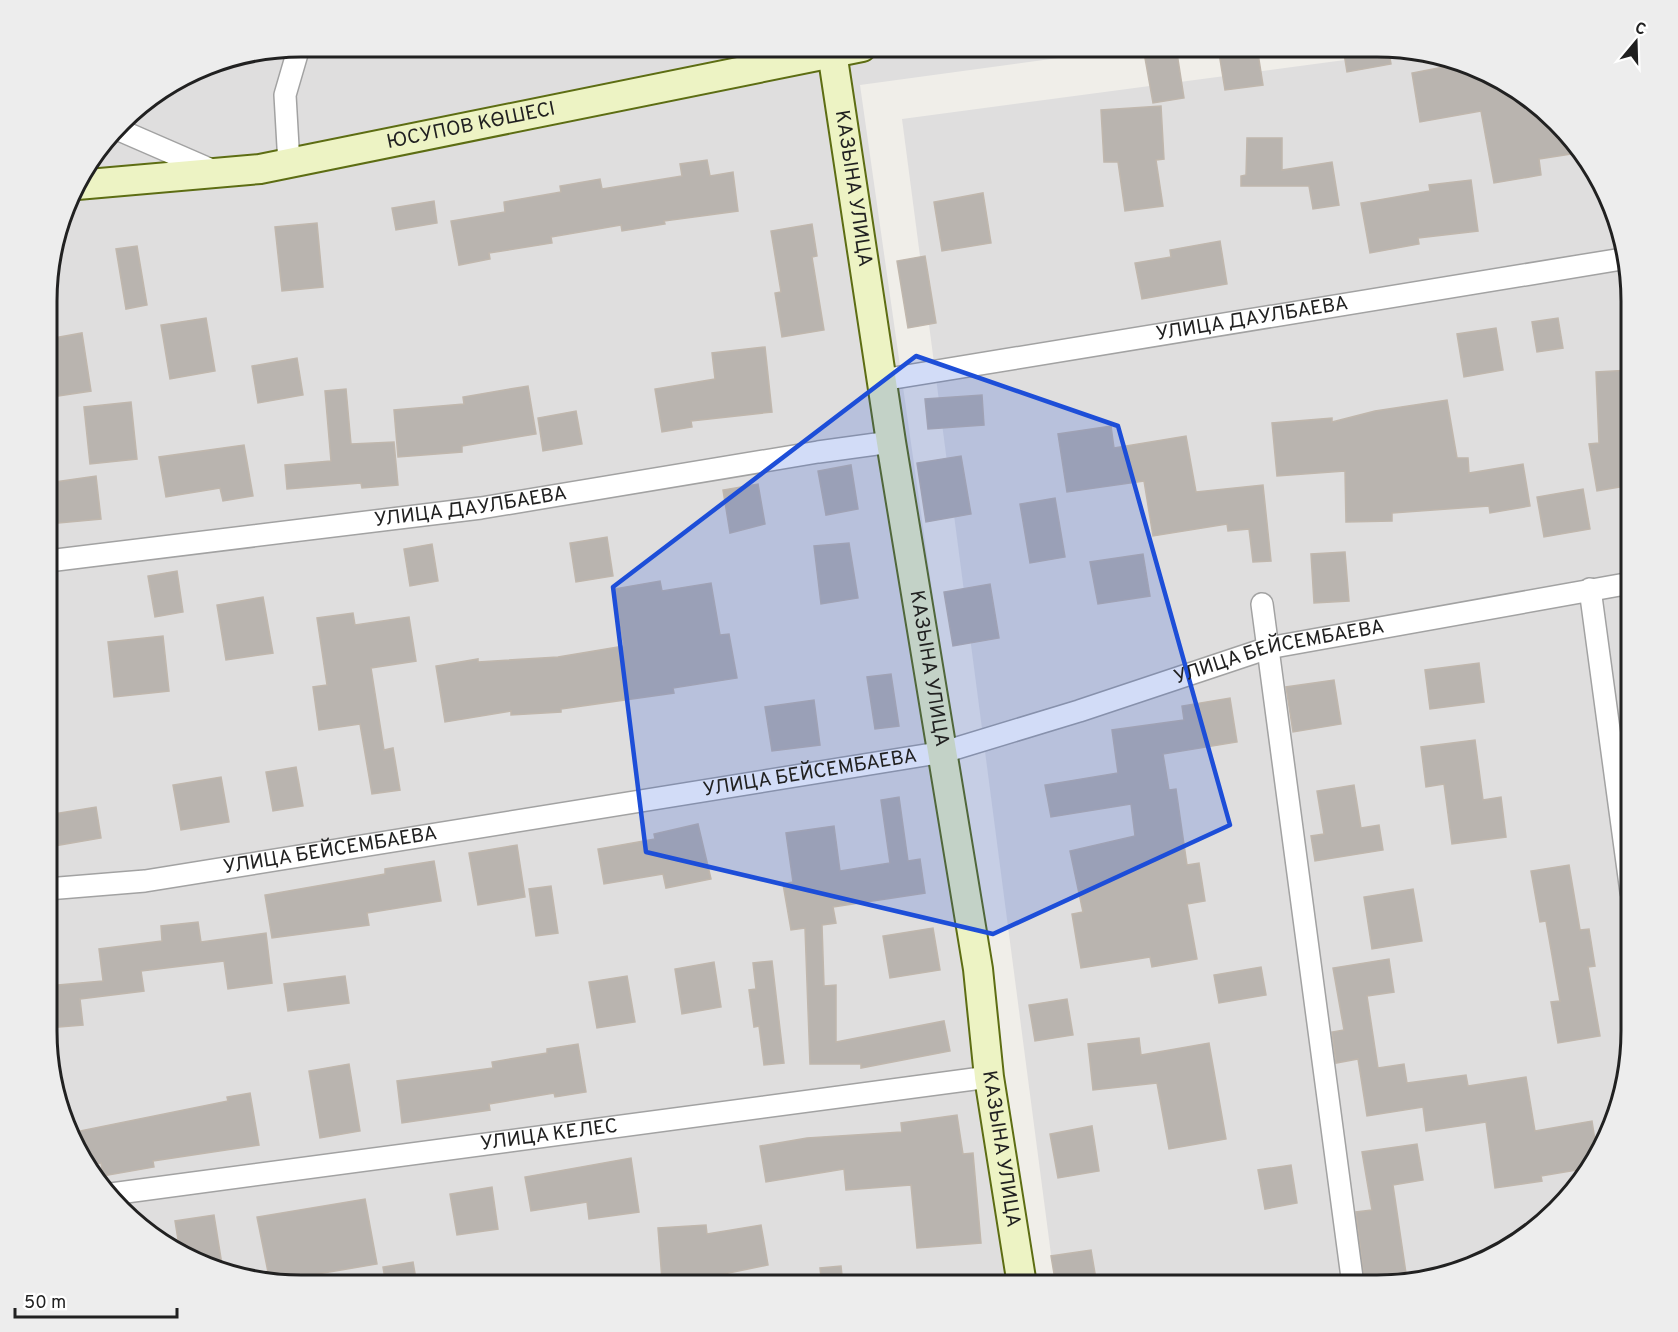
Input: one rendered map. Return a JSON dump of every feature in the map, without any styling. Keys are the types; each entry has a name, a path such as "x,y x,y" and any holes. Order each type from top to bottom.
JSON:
{"street":[{"path":"289,164 285,95 296,57"},
{"name":"ЮСУПОВ КӨШЕСІ","path":"88,183 217,173 289,164 799,57"},
{"name":"КАЗЫНА УЛИЦА","path":"833,57 891,442 978,969 989,1077 1020,1275"},
{"path":"124,132 217,173"},
{"name":"УЛИЦА ДАУЛБАЕВА","path":"882,380 1617,260"},
{"name":"УЛИЦА ДАУЛБАЕВА","path":"57,560 481,508 891,442"},
{"name":"УЛИЦА БЕЙСЕМБАЕВА","path":"57,888 145,881 944,752 1079,711 1268,648 1621,584"},
{"path":"1590,589 1621,818"},
{"path":"1262,604 1352,1275"},
{"name":"УЛИЦА КЕЛЕС","path":"118,1193 989,1077"}],"highlighted area":[{"path":"916,356 1118,426 1230,825 993,934 646,852 613,587"}],"shaded area":[{"path":"301,57 1066,57 860,85 1030,1275 301,1275 269,1273 238,1267 193,1250 165,1234 128,1204 98,1167 82,1139 70,1110 59,1063 57,1031 57,301 59,269 65,238 82,193 98,165 128,128 165,98 193,82 222,70 269,59"},
{"path":"1367,57 1409,59 1440,65 1471,76 1526,107 1550,128 1571,152 1596,193 1613,238 1619,269 1621,301 1621,1031 1619,1063 1613,1094 1602,1125 1571,1180 1550,1204 1526,1225 1485,1250 1440,1267 1409,1273 1377,1275 1054,1275 902,119"}],"building":[{"path":"1178,57 1184,98 1153,103 1145,58"},
{"path":"1220,57 1259,57 1263,85 1225,90"},
{"path":"1345,57 1390,58 1391,64 1347,72"},
{"path":"1445,67 1485,82 1526,107 1550,128 1572,154 1539,159 1541,175 1494,183 1481,111 1420,122 1412,73"},
{"path":"1161,106 1164,159 1156,160 1163,206 1125,211 1118,162 1104,162 1101,110"},
{"path":"1247,138 1282,138 1282,170 1332,162 1339,205 1313,209 1309,186 1241,186 1241,176 1246,175"},
{"path":"707,160 710,176 733,172 738,211 664,221 665,224 622,231 621,225 551,237 552,243 489,253 490,259 459,265 451,221 505,212 504,202 561,192 560,186 600,179 602,189 682,176 680,164"},
{"path":"1471,180 1478,231 1418,238 1419,244 1370,253 1361,203 1430,191 1429,185"},
{"path":"983,193 991,243 942,251 934,202"},
{"path":"434,201 437,223 396,230 392,208"},
{"path":"317,223 323,287 282,291 275,227"},
{"path":"812,224 817,256 812,257 824,330 782,337 775,293 781,292 771,231"},
{"path":"1220,241 1227,284 1142,299 1135,263 1171,257 1170,250"},
{"path":"137,246 147,305 126,309 116,249"},
{"path":"925,256 936,323 908,328 897,261"},
{"path":"206,318 215,371 170,379 161,325"},
{"path":"1558,318 1563,348 1537,352 1532,322"},
{"path":"1496,328 1503,370 1464,377 1457,334"},
{"path":"82,333 91,391 57,396 57,338"},
{"path":"765,347 772,412 691,421 692,427 662,432 655,389 715,379 712,353"},
{"path":"297,358 303,395 258,403 252,366"},
{"path":"1621,371 1621,487 1597,491 1589,444 1599,443 1596,372"},
{"path":"528,386 536,434 462,446 462,452 398,457 394,410 464,404 463,397"},
{"path":"346,389 351,444 394,442 398,485 362,488 361,483 287,489 285,465 331,461 325,391"},
{"path":"982,395 984,425 928,429 925,399"},
{"path":"1447,400 1457,458 1468,458 1469,473 1523,464 1530,506 1490,513 1489,506 1392,513 1392,521 1346,522 1345,471 1277,476 1272,423 1332,418 1332,422 1375,411"},
{"path":"131,402 137,459 90,464 84,407"},
{"path":"576,411 582,444 543,451 538,418"},
{"path":"1111,426 1114,448 1186,436 1196,492 1263,485 1271,561 1253,562 1249,529 1228,531 1227,524 1153,536 1144,481 1067,492 1058,434"},
{"path":"244,445 253,496 223,501 220,488 166,497 159,457"},
{"path":"961,456 971,514 926,522 917,463"},
{"path":"851,465 858,509 826,515 818,471"},
{"path":"96,476 101,519 57,523 57,482"},
{"path":"758,484 765,524 730,533 723,490"},
{"path":"1583,489 1590,529 1544,537 1537,497"},
{"path":"1055,498 1065,557 1030,563 1020,504"},
{"path":"607,537 613,576 576,582 570,543"},
{"path":"849,543 858,598 821,604 814,546"},
{"path":"432,544 438,581 410,586 404,549"},
{"path":"1345,552 1349,601 1314,603 1311,554"},
{"path":"1143,554 1150,596 1098,604 1090,562"},
{"path":"177,571 183,612 155,617 148,576"},
{"path":"660,581 662,591 711,583 720,635 729,634 737,678 673,688 674,693 561,709 561,712 511,715 511,711 445,722 436,666 478,659 478,662 558,657 624,646 614,589"},
{"path":"990,584 999,638 953,646 944,592"},
{"path":"263,597 273,653 226,660 217,605"},
{"path":"353,613 355,625 409,617 416,661 371,668 384,750 393,748 400,790 372,794 360,724 319,730 313,687 327,685 317,618"},
{"path":"163,636 169,691 114,697 108,642"},
{"path":"1479,663 1484,702 1430,709 1425,670"},
{"path":"891,674 899,726 875,729 867,677"},
{"path":"1334,680 1341,724 1293,732 1286,687"},
{"path":"1230,698 1237,742 1163,754 1169,790 1176,789 1187,865 1199,863 1205,901 1187,904 1197,959 1152,967 1150,957 1081,968 1072,914 1083,912 1070,851 1135,836 1131,804 1051,817 1045,785 1118,773 1112,730 1184,720 1182,706"},
{"path":"814,700 820,745 772,751 765,707"},
{"path":"1475,740 1483,800 1501,797 1506,837 1452,844 1444,784 1426,787 1421,747"},
{"path":"296,767 303,806 273,811 266,772"},
{"path":"221,777 229,822 181,830 173,785"},
{"path":"1354,785 1361,828 1379,825 1383,850 1315,861 1311,836 1324,834 1317,791"},
{"path":"899,797 908,861 920,859 925,893 833,907 836,923 822,925 824,986 836,985 836,1042 944,1021 950,1051 861,1068 861,1064 810,1064 805,928 791,930 783,884 793,882 786,833 834,826 840,871 890,863 881,800"},
{"path":"96,807 101,838 57,845 57,814"},
{"path":"698,824 711,879 666,888 663,874 604,884 598,849 655,839 654,834"},
{"path":"517,845 525,897 478,905 469,853"},
{"path":"434,861 441,901 367,913 369,925 272,938 265,895 385,874 385,869"},
{"path":"1569,865 1580,930 1589,929 1595,966 1588,967 1600,1036 1558,1043 1551,1002 1560,1001 1546,921 1540,922 1531,871"},
{"path":"551,886 558,933 536,936 529,889"},
{"path":"1413,889 1422,941 1372,949 1364,897"},
{"path":"198,922 201,942 266,933 272,983 228,989 224,961 141,971 144,991 80,999 83,1025 57,1027 57,985 103,981 99,949 162,941 161,926"},
{"path":"933,928 940,970 890,978 883,936"},
{"path":"1389,959 1394,992 1367,996 1378,1068 1404,1064 1407,1083 1466,1075 1468,1086 1526,1077 1535,1131 1592,1121 1595,1141 1578,1170 1541,1176 1542,1181 1495,1188 1486,1122 1426,1131 1423,1107 1367,1116 1358,1059 1336,1063 1332,1032 1344,1030 1333,968"},
{"path":"772,961 784,1063 764,1065 759,1026 754,1027 749,990 756,989 753,963"},
{"path":"714,962 721,1007 682,1014 675,969"},
{"path":"1261,967 1266,995 1219,1003 1214,975"},
{"path":"345,976 349,1003 288,1011 284,984"},
{"path":"627,976 635,1022 597,1028 589,982"},
{"path":"1067,999 1073,1035 1035,1041 1029,1005"},
{"path":"1139,1038 1141,1055 1209,1043 1226,1139 1169,1149 1157,1083 1093,1090 1088,1044"},
{"path":"578,1044 586,1092 555,1097 554,1093 489,1104 490,1110 402,1123 397,1081 493,1068 492,1062 547,1053 547,1049"},
{"path":"349,1064 360,1131 320,1138 309,1071"},
{"path":"250,1093 259,1145 153,1161 154,1167 104,1176 101,1163 96,1164 79,1131 228,1101 227,1097"},
{"path":"957,1115 963,1154 973,1153 981,1243 917,1248 911,1185 846,1190 844,1169 766,1182 760,1146 807,1138 902,1132 901,1123"},
{"path":"1092,1126 1099,1171 1058,1178 1050,1134"},
{"path":"1417,1144 1423,1180 1393,1185 1406,1273 1364,1275 1356,1212 1372,1210 1362,1152"},
{"path":"631,1158 639,1212 589,1219 587,1202 531,1211 525,1177"},
{"path":"1291,1165 1297,1203 1265,1209 1258,1170"},
{"path":"492,1187 498,1229 457,1235 450,1194"},
{"path":"365,1199 377,1264 312,1275 268,1273 257,1217"},
{"path":"214,1215 222,1262 178,1242 175,1221"},
{"path":"706,1225 707,1234 761,1225 768,1265 719,1275 662,1275 658,1228"},
{"path":"1091,1250 1095,1275 1054,1275 1051,1256"},
{"path":"413,1262 415,1275 384,1275 383,1267"},
{"path":"841,1266 842,1275 821,1275 820,1268"}]}
